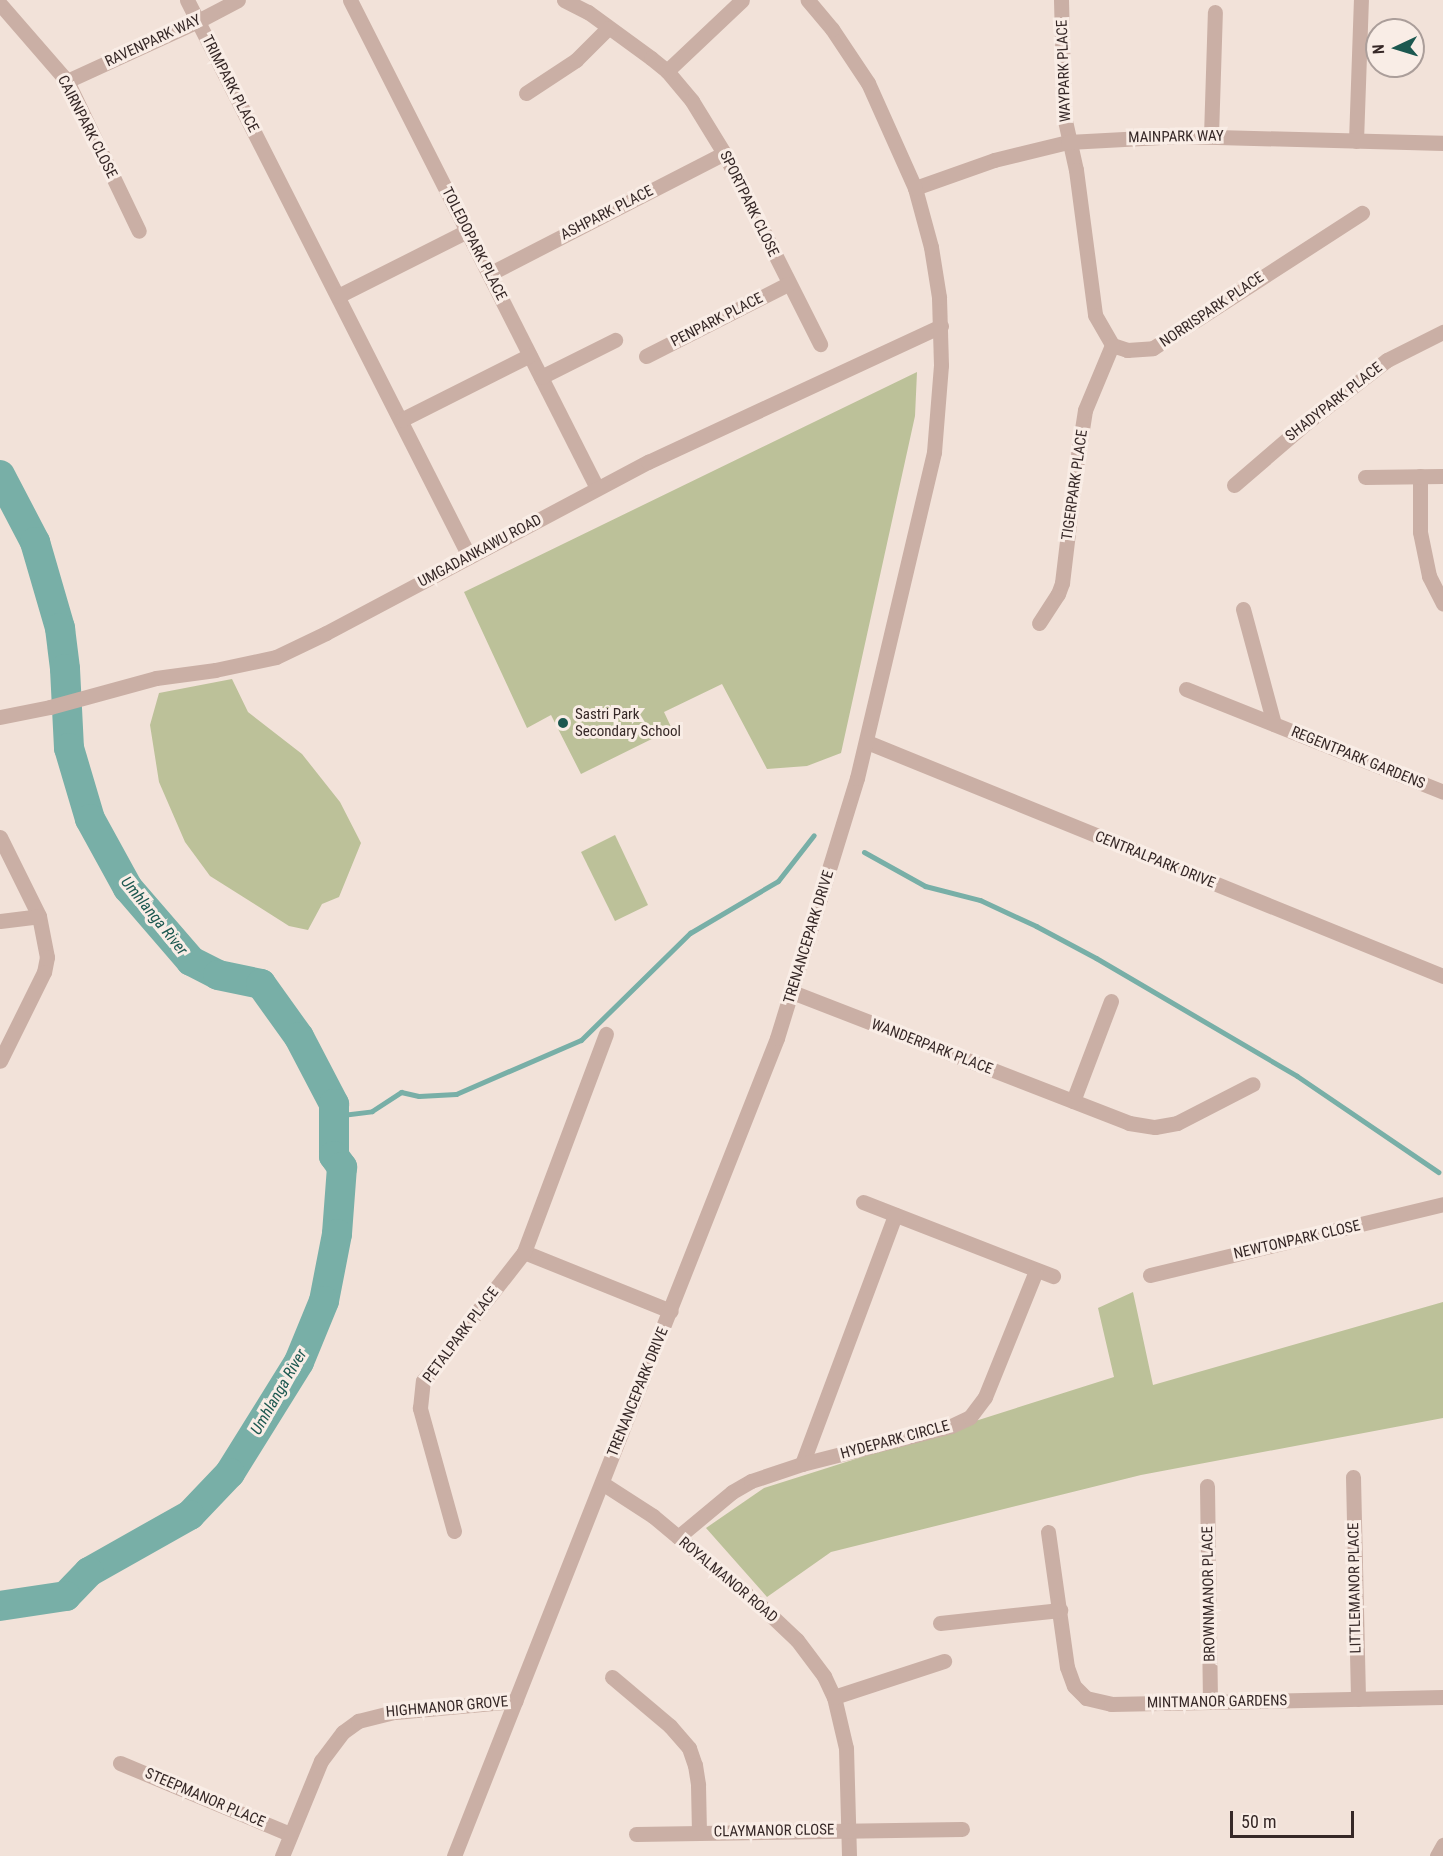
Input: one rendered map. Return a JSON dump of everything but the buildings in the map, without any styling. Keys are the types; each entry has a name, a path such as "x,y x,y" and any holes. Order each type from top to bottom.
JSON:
{"street":[{"name":"TRIMPARK PLACE","path":"187,0 470,556"},
{"name":"RAVENPARK WAY","path":"67,81 198,21 238,0"},
{"name":"TOLEDOPARK PLACE","path":"350,0 597,489"},
{"name":"SPORTPARK CLOSE","path":"564,0 588,12 667,71 707,123 820,344"},
{"path":"667,71 742,0"},
{"name":"TRENANCEPARK DRIVE","path":"454,1856 777,1038 867,742 934,452 940,403 939,297 931,248 915,188 897,142 868,83 832,29 808,0"},
{"name":"WAYPARK PLACE","path":"1061,0 1064,116 1068,142"},
{"path":"1356,141 1361,0"},
{"name":"CAIRNPARK CLOSE","path":"0,4 67,81 139,231"},
{"path":"1211,136 1215,12"},
{"path":"526,93 576,60 608,28"},
{"name":"MAINPARK WAY","path":"915,188 994,160 1068,142 1211,136 1443,143"},
{"path":"1068,142 1083,216 1095,315 1112,345"},
{"name":"ASHPARK PLACE","path":"489,274 724,153"},
{"name":"NORRISPARK PLACE","path":"1112,345 1127,350 1153,348 1362,213"},
{"path":"338,296 467,231"},
{"name":"PENPARK PLACE","path":"646,356 788,284"},
{"name":"UMGADANKAWU ROAD","path":"0,717 50,707 156,678 215,670 276,657 648,462 941,326"},
{"name":"SHADYPARK PLACE","path":"1234,485 1306,423 1387,360 1443,332"},
{"path":"541,377 615,340"},
{"name":"TIGERPARK PLACE","path":"1039,623 1058,594 1062,583 1085,411 1112,345"},
{"path":"401,420 530,355"},
{"path":"1420,476 1420,532 1429,576 1443,604"},
{"path":"1365,477 1443,476"},
{"name":"REGENTPARK GARDENS","path":"1243,609 1274,724"},
{"name":"REGENTPARK GARDENS","path":"1186,689 1443,792"},
{"name":"CENTRALPARK DRIVE","path":"867,742 1443,976"},
{"path":"0,837 39,916 47,946 44,972 4,1045 0,1061"},
{"path":"0,921 39,916"},
{"name":"WANDERPARK PLACE","path":"792,992 1129,1123 1155,1127 1177,1123 1253,1084"},
{"path":"1073,1101 1111,1001"},
{"name":"PETALPARK PLACE","path":"454,1531 420,1408 423,1382 524,1252 606,1034"},
{"path":"863,1203 1053,1276"},
{"name":"NEWTONPARK CLOSE","path":"1150,1275 1443,1204"},
{"path":"802,1464 895,1215"},
{"path":"524,1252 671,1311"},
{"name":"HYDEPARK CIRCLE","path":"678,1537 741,1485 802,1464 951,1426 970,1417 985,1397 1036,1271"},
{"name":"LITTLEMANOR PLACE","path":"1353,1477 1358,1699"},
{"name":"ROYALMANOR ROAD","path":"602,1483 653,1516 797,1640 824,1676 834,1697 846,1748 849,1856"},
{"name":"BROWNMANOR PLACE","path":"1207,1486 1210,1702"},
{"name":"MINTMANOR GARDENS","path":"1048,1532 1070,1677 1086,1698 1111,1704 1443,1697"},
{"path":"940,1623 1060,1610"},
{"path":"834,1697 944,1661"},
{"name":"CLAYMANOR CLOSE","path":"612,1677 670,1726 689,1748 698,1785 699,1832"},
{"name":"HIGHMANOR GROVE","path":"282,1856 321,1761 343,1732 358,1721 395,1712 516,1701"},
{"name":"STEEPMANOR PLACE","path":"120,1763 290,1834"},
{"path":"849,1830 962,1829"},
{"name":"CLAYMANOR CLOSE","path":"636,1834 849,1830"},
{"path":"1437,1856 1443,1845"}],"green space":[{"path":"917,372 915,416 841,753 807,766 767,769 722,684 664,712 672,729 581,774 551,715 527,728 464,592"},
{"path":"232,679 248,712 302,754 340,802 361,843 339,897 322,904 308,930 289,926 210,876 185,842 159,782 150,725 159,693"},
{"path":"615,835 648,905 615,921 581,852"},
{"path":"1133,1292 1153,1385 1443,1302 1443,1418 1141,1475 831,1552 767,1597 706,1528 764,1488 1114,1377 1098,1308"}],"waterway":[{"name":"Umhlanga River","path":"0,475 35,542 60,628 65,669 69,748 90,819 128,888 191,961 218,975 261,984 299,1037 334,1104 334,1156 342,1167 337,1234 324,1301 299,1362 230,1473 190,1515 89,1572 66,1596 0,1606"},
{"path":"334,1116 372,1111 401,1092 419,1096 456,1094 581,1040 690,933 778,881 814,835"},
{"path":"864,852 925,886 980,900 1096,958 1297,1076 1438,1172"}],"place":[{"name":"Sastri Park Secondary School","path":"563,723"}]}
